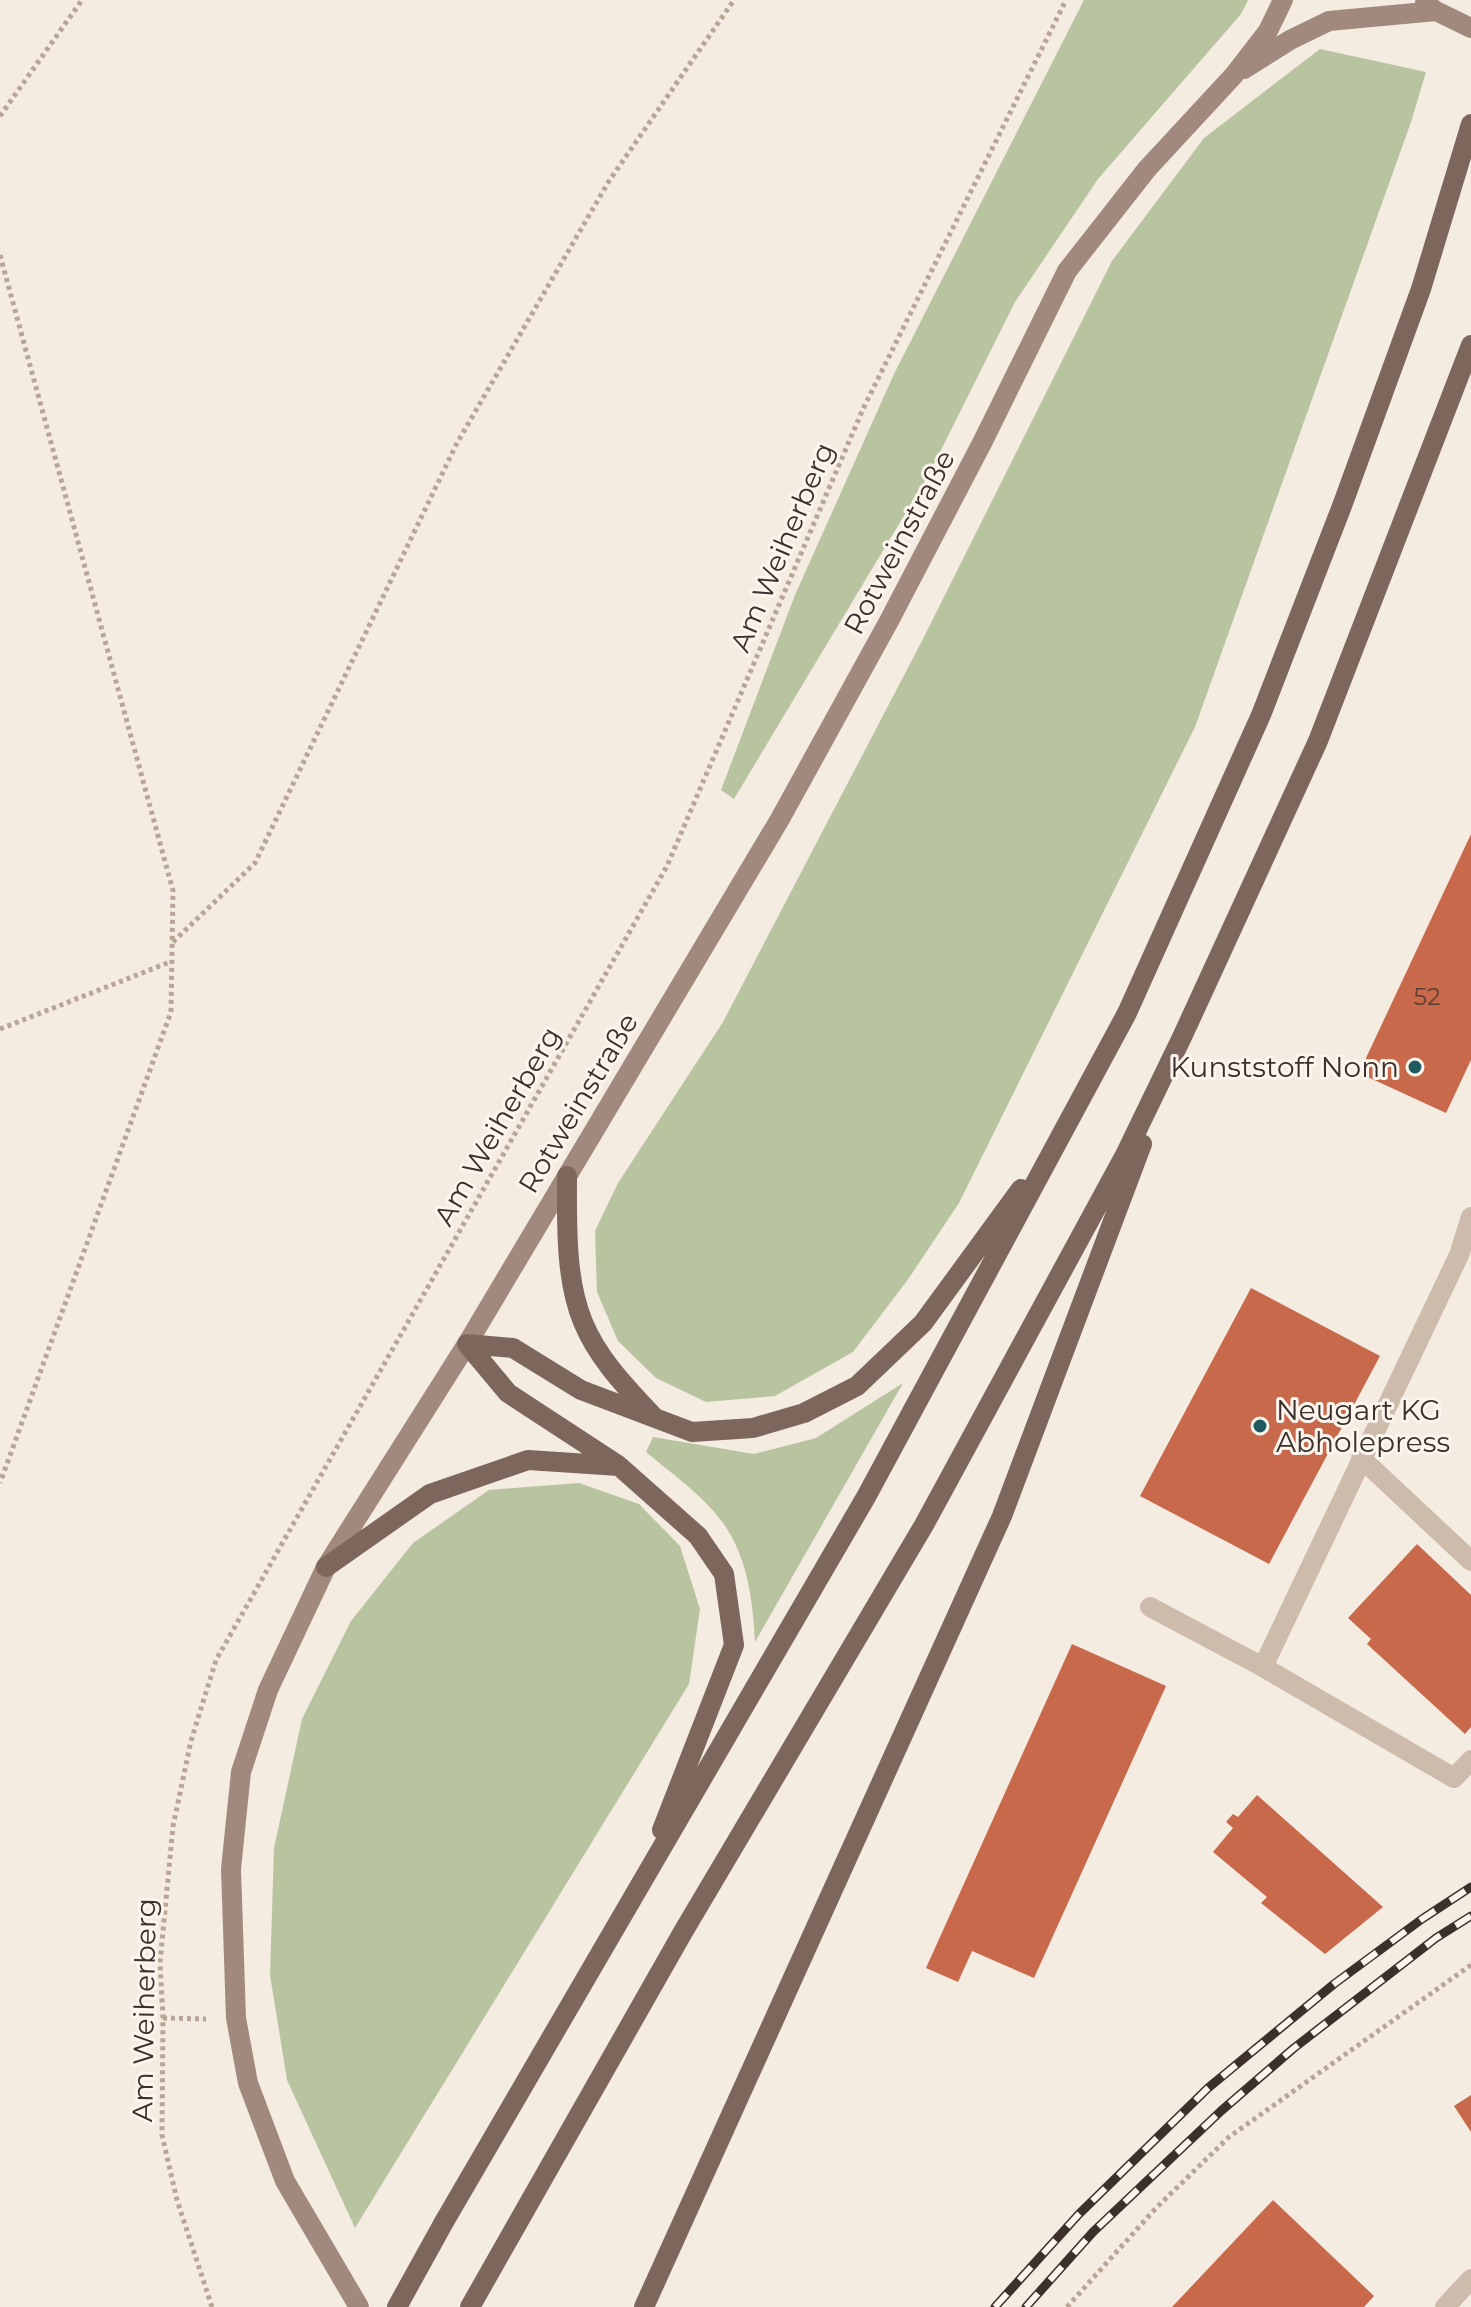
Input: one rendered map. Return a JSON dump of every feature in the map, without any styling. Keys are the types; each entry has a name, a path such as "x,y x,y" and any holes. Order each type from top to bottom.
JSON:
{"main road":[{"name":"Rotweinstraße","path":"359,2307 323,2249 280,2167 248,2083 236,2018 231,1869 241,1772 268,1690 326,1567 467,1344 809,766 982,443 1067,271 1147,169 1234,75 1268,31 1283,0"},
{"path":"1234,75 1290,40 1329,21 1429,6 1471,28"},
{"path":"397,2307 866,1497 1127,1013 1261,715 1342,506 1421,289 1471,124"},
{"path":"470,2307 683,1932 924,1525 1125,1155 1318,741 1471,345"},
{"path":"644,2307 1002,1516 1183,1035"},
{"path":"467,1344 513,1348 581,1390 692,1432 753,1428 804,1413 857,1386 923,1323 1067,1127"},
{"path":"567,1176 568,1258 583,1322 611,1370 655,1419"},
{"path":"467,1344 508,1393 619,1466 698,1536 724,1574 734,1645 637,1894"},
{"path":"326,1567 430,1494 500,1469 528,1460 619,1466"}],"street":[{"path":"1263,1667 1459,1255 1471,1217"},
{"path":"1361,1458 1471,1561"},
{"path":"1150,1607 1263,1667 1454,1778 1471,1760"},
{"path":"1445,2307 1471,2279"}],"path":[{"path":"0,116 82,0"},
{"path":"172,943 217,903 255,863 457,443 609,181 734,0"},
{"name":"Am Weiherberg","path":"212,2307 177,2200 162,2135 160,1963 173,1826 191,1741 216,1660 667,866 863,409 1066,0"},
{"path":"0,255 173,891 171,1012 0,1483"},
{"path":"0,1029 171,962"},
{"path":"1067,2307 1156,2208 1229,2137 1471,1965"},
{"path":"163,2018 236,2018"}],"green space":[{"path":"1084,0 1248,0 1241,14 1098,179 1015,302 929,474 734,799 721,790 795,595 894,374"},
{"path":"1320,49 1426,72 1411,122 1195,727 959,1203 909,1278 853,1352 775,1396 706,1402 656,1378 618,1341 597,1292 595,1231 618,1183 723,1022 923,639 1112,261 1204,138"},
{"path":"903,1383 755,1642 747,1578 737,1547 720,1519 704,1501 646,1452 653,1437 754,1454 816,1438"},
{"path":"579,1483 639,1504 680,1546 700,1609 689,1684 355,2228 287,2080 270,1975 274,1848 302,1719 351,1621 413,1543 489,1490"}],"building":[{"path":"1471,834 1471,1060 1446,1113 1359,1073"},
{"name":"Neugart KG Abholepress","path":"1251,1288 1380,1356 1269,1564 1140,1496"},
{"path":"1417,1544 1471,1595 1471,1727 1465,1734 1367,1644 1371,1639 1348,1618"},
{"path":"1072,1644 1166,1686 1034,1978 972,1951 958,1982 926,1968"},
{"path":"1257,1795 1383,1907 1325,1954 1261,1903 1267,1897 1213,1852 1233,1828 1226,1822 1233,1814 1238,1817"},
{"path":"1471,2095 1471,2132 1454,2106"},
{"path":"1273,2200 1374,2296 1364,2307 1172,2307"}],"railway":[{"path":"995,2307 1079,2214 1208,2088 1334,1984 1471,1887"},
{"path":"1026,2307 1093,2232 1221,2111 1294,2048 1436,1938 1471,1916"}],"place":[{"name":"Kunststoff Nonn","path":"1415,1067"},
{"name":"Neugart KG Abholepress","path":"1260,1426"}]}
